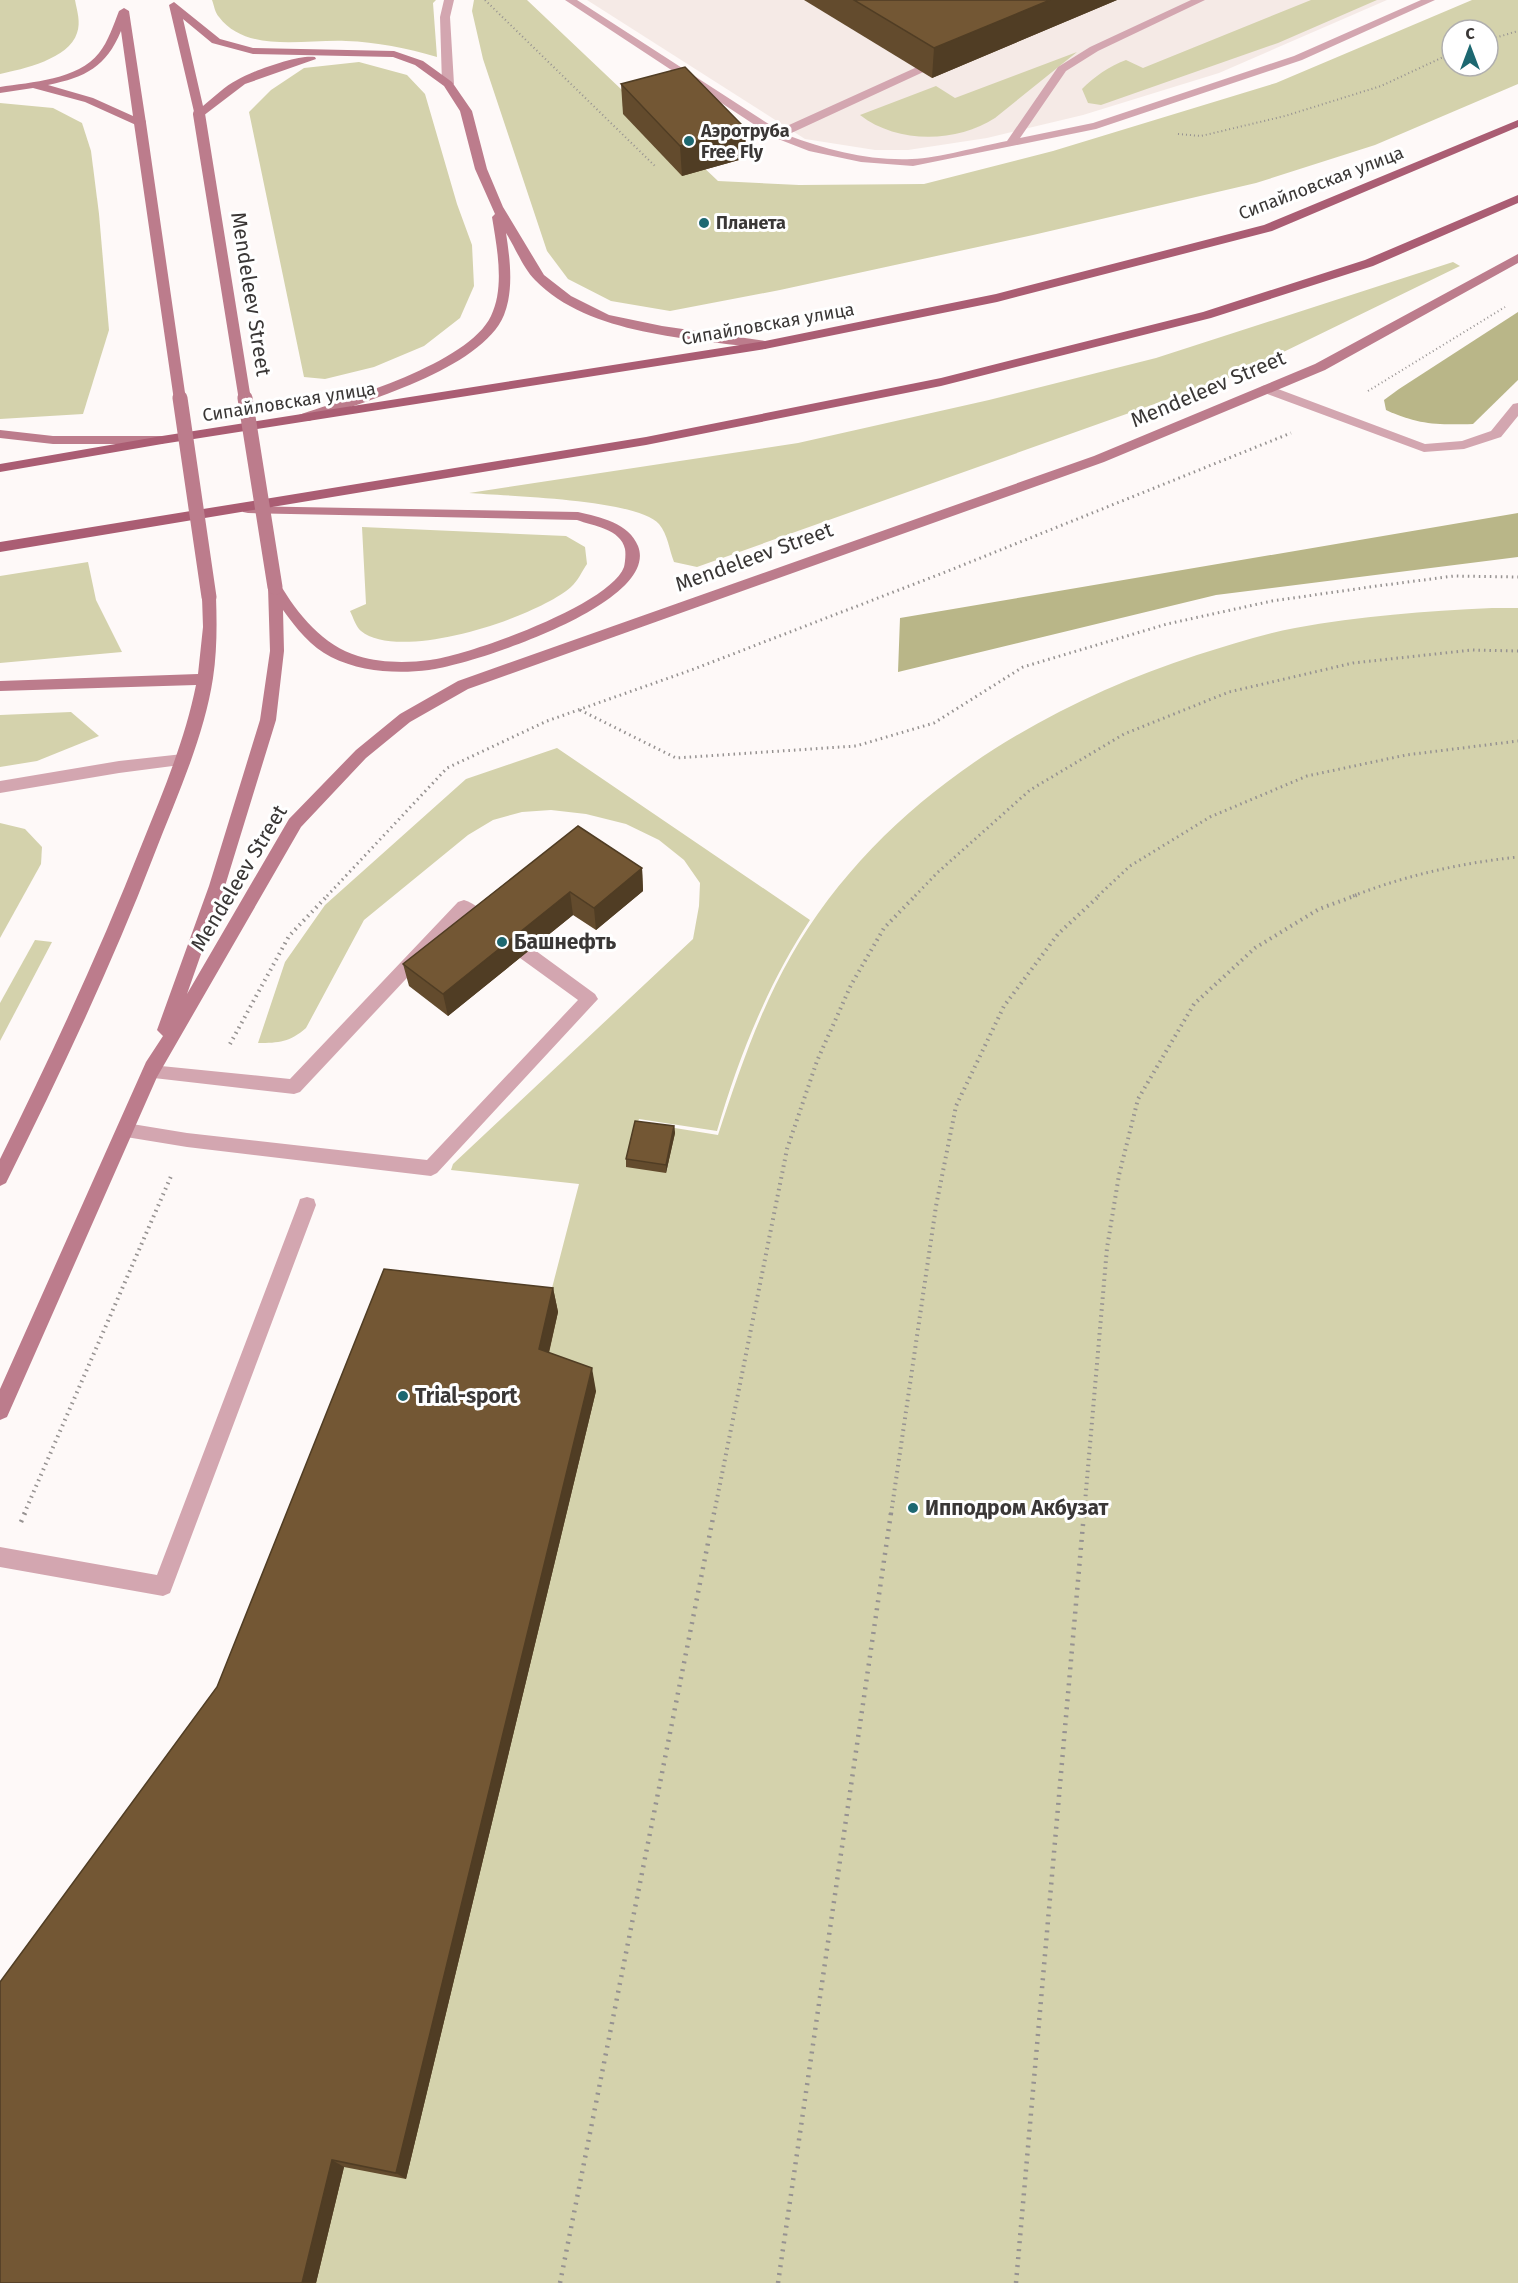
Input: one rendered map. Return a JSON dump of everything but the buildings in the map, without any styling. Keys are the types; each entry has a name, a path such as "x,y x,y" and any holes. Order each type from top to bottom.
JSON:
{"main road":[{"path":"174,4 216,41 253,51 394,54 419,63 448,84 466,111 481,169 497,207 539,277 567,299 605,318 662,330 765,345"},
{"name":"Mendeleev Street","path":"0,1411 151,1072 218,886 268,720 277,651 275,587 199,114 174,4"},
{"path":"0,90 35,85 81,72 102,57 123,6"},
{"path":"0,1178 60,1055 125,911 183,760 206,679 212,626 123,6"},
{"path":"199,114 241,82 277,68 332,53"},
{"path":"35,85 89,100 141,123"},
{"name":"Сипайловская улица","path":"0,468 162,440 765,345 997,298 1268,228 1518,123"},
{"path":"0,547 646,441 941,382 1207,315 1369,263 1518,199"},
{"path":"304,418 428,372 481,338 496,319 502,298 504,262 497,207"},
{"name":"Mendeleev Street","path":"151,1072 295,823 361,754 405,718 463,685 1099,459 1320,367 1518,258"},
{"path":"0,434 53,440 162,440"},
{"path":"237,509 578,516 620,530 632,547 630,570 606,596 558,623 487,650 433,665 382,668 347,658 308,634 275,587"},
{"path":"0,686 206,679"}],"street":[{"path":"448,84 445,18 450,0"},
{"path":"570,0 777,135 813,148 842,155 913,163 1096,126 1298,58 1430,0"},
{"path":"1011,143 1062,69 1094,49 1200,0"},
{"path":"777,135 956,53"},
{"path":"1267,389 1424,448 1464,445 1496,434 1518,407"},
{"path":"0,787 119,767 183,760"},
{"path":"151,1072 294,1087 464,906 486,925"},
{"path":"126,1130 187,1140 431,1168 590,999 526,953"},
{"path":"2,1558 163,1586 307,1205"}],"path":[{"path":"484,0 656,167"},
{"path":"1500,36 1518,31"},
{"path":"1178,134 1201,136 1285,116 1381,86 1440,59"},
{"path":"212,1077 289,936 447,768 547,721 694,669 948,571 1315,424 1508,305"},
{"path":"579,709 676,758 856,746 934,723 1023,667 1167,624 1272,601 1377,586 1454,576 1518,577"},
{"path":"560,2283 787,1149 817,1061 851,985 884,928 937,873 1030,790 1124,734 1229,692 1353,663 1472,650 1518,651"},
{"path":"778,2283 936,1206 956,1106 1004,1006 1058,934 1130,866 1210,817 1307,776 1406,754 1518,741"},
{"path":"1016,2283 1107,1248 1119,1175 1138,1099 1194,1004 1255,948 1319,909 1392,881 1471,862 1518,857"},
{"path":"2,1558 187,1140"}],"shaded area":[{"path":"0,0 75,0 79,21 77,33 65,50 55,56 32,66 0,74"},
{"path":"212,0 436,0 433,3 437,57 403,48 369,43 278,42 245,36 231,29 218,15"},
{"path":"474,0 527,0 718,181 799,185 924,184 1053,151 1276,83 1472,0 1518,0 1518,84 1375,145 1256,183 1033,235 780,290 670,311 611,301 568,279 547,251 483,59 472,11"},
{"path":"587,0 1387,0 1219,73 1083,115 987,138 908,150 875,150 805,139"},
{"path":"1311,0 1377,0 1278,43 1101,105 1088,103 1082,89 1102,72 1126,60 1143,68"},
{"path":"1077,52 995,118 963,132 927,137 909,135 891,131 860,115 936,86 955,98"},
{"path":"359,62 407,75 425,94 457,204 472,245 474,286 460,318 424,346 374,367 325,379 304,377 249,112 271,90 304,68"},
{"path":"0,103 53,108 82,123 91,151 109,330 83,414 0,419"},
{"path":"1453,262 1460,266 1236,375 697,567 674,562 659,524 646,516 625,509 570,500 469,493 798,443 989,400 1156,358"},
{"path":"1518,312 1518,380 1473,424 1428,423 1408,419 1386,410 1384,400"},
{"path":"1518,513 1518,557 1216,595 898,672 900,618"},
{"path":"362,527 566,536 585,547 587,564 573,585 554,599 500,623 436,639 405,642 380,640 361,631 350,611 366,604"},
{"path":"88,562 96,600 122,652 0,663 0,576"},
{"name":"Ипподром Акбузат","path":"1518,608 1518,2283 0,2283 0,2048 546,1311 579,1184 451,1170 453,1164 693,939 699,906 700,883 684,860 659,840 626,824 586,814 551,810 522,812 493,820 468,835 364,920 306,1028 284,1041 258,1043 285,962 325,905 466,779 557,748 810,920 767,996 735,1076 717,1131 639,1119 638,1122 718,1135 741,1066 779,977 827,902 868,852 915,808 966,768 1020,733 1077,703 1136,677 1233,644 1283,630 1344,620 1417,612"},
{"path":"71,712 99,736 37,761 0,767 0,715"},
{"path":"0,823 25,829 42,847 41,864 0,938"},
{"path":"35,940 52,942 0,1041 0,1003"}],"place":[{"name":"Аэротруба Free Fly","path":"689,141"},
{"name":"Планета","path":"704,223"},
{"name":"Башнефть","path":"502,942"},
{"name":"Trial-sport","path":"403,1396"},
{"name":"Ипподром Акбузат","path":"913,1508"}]}
